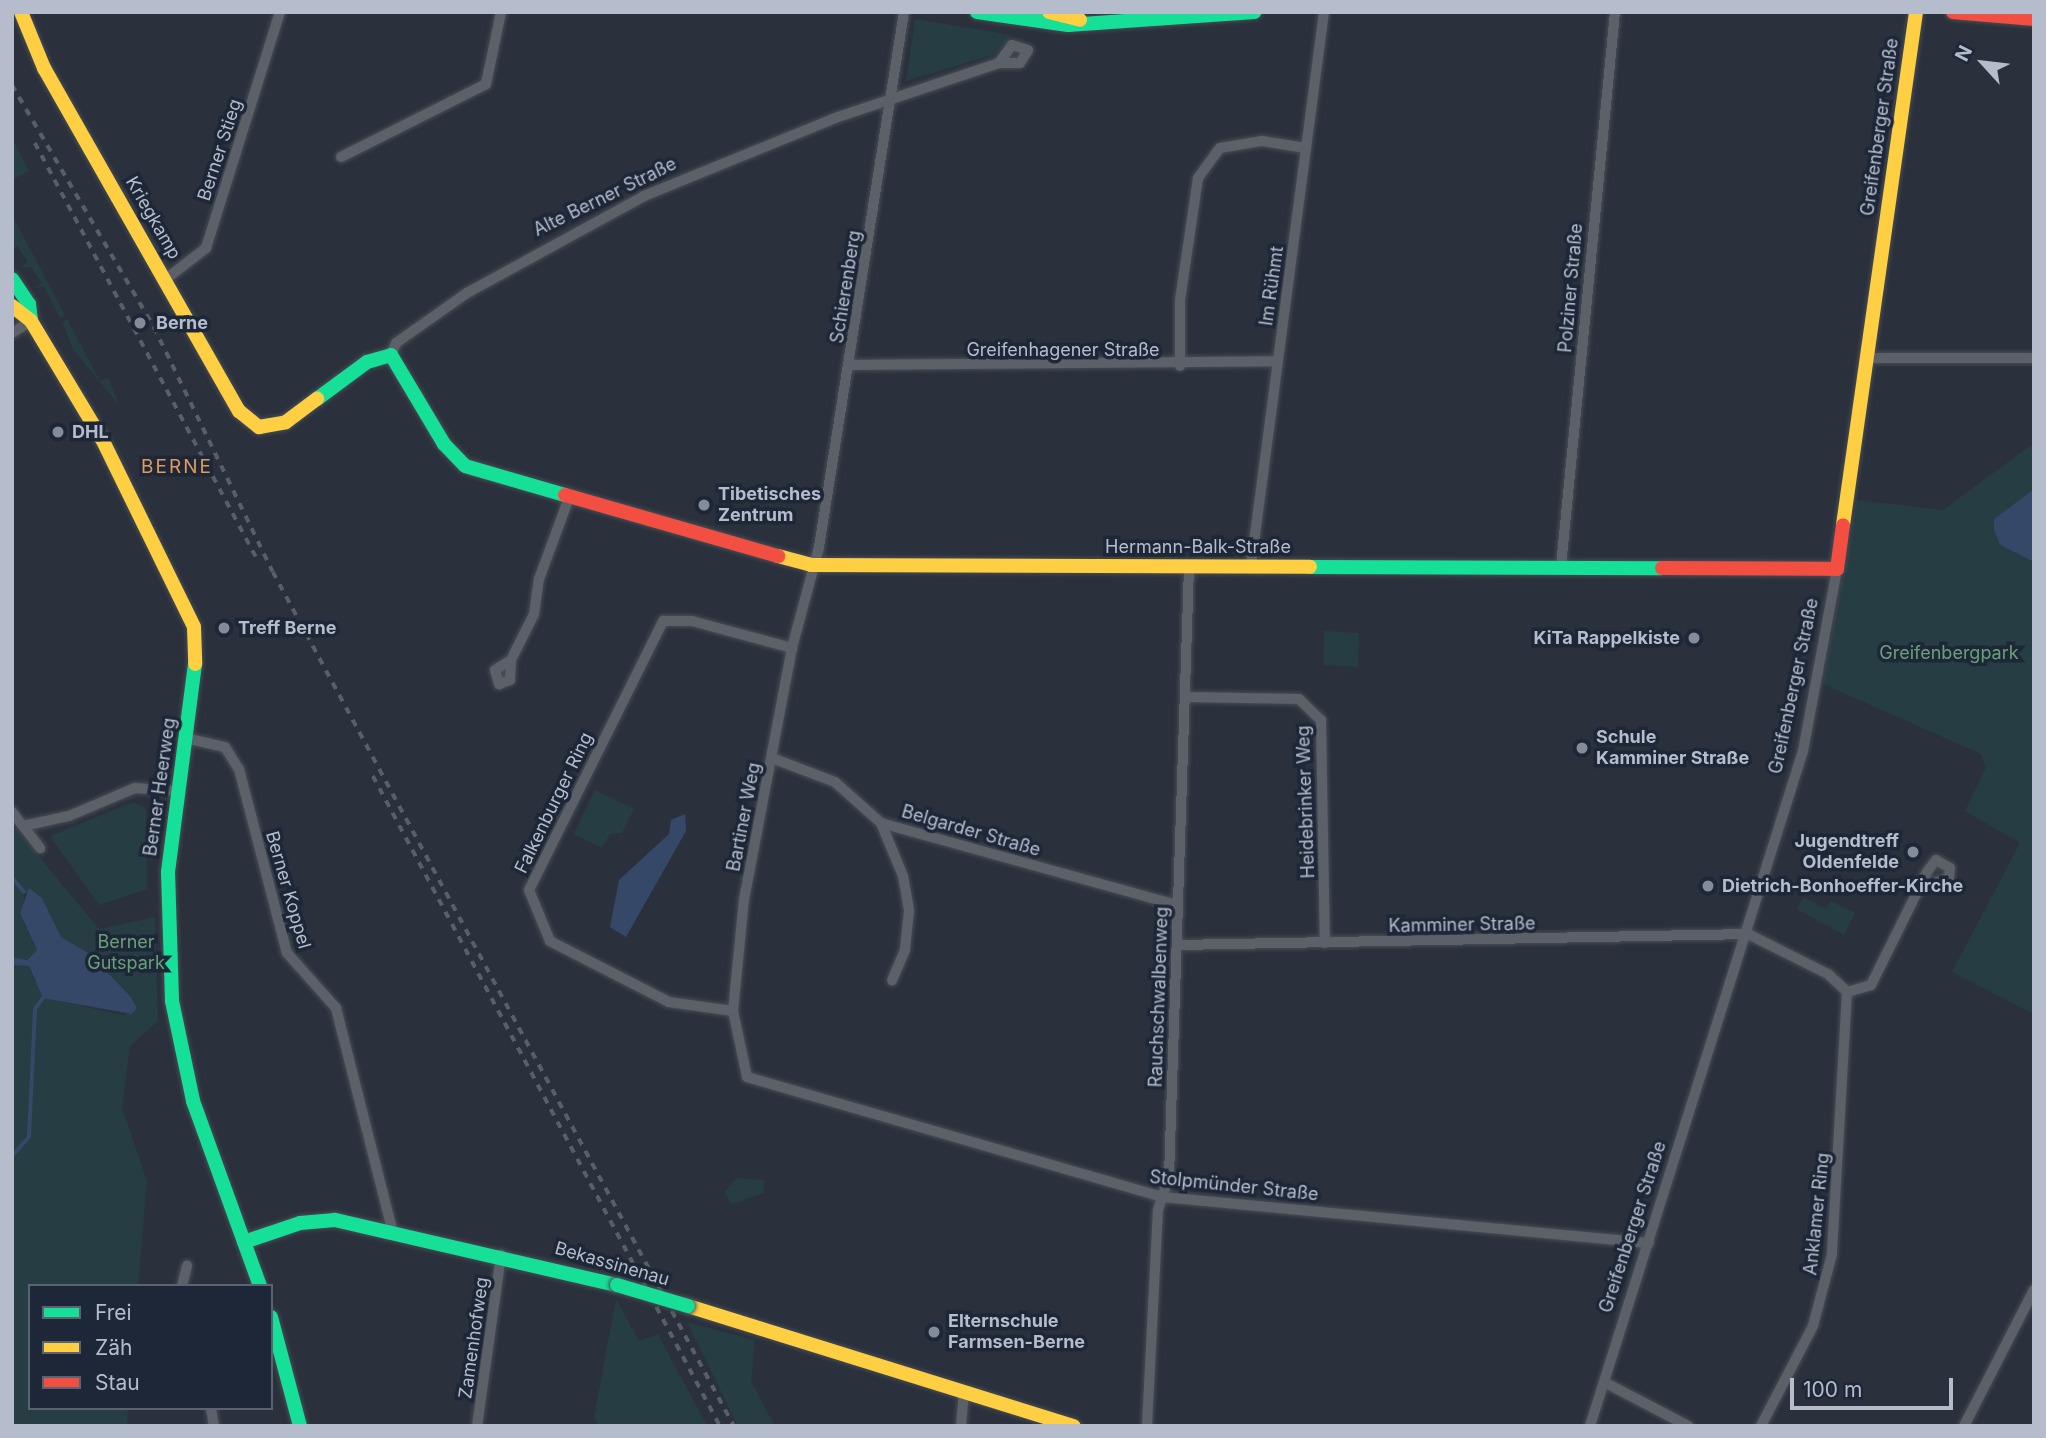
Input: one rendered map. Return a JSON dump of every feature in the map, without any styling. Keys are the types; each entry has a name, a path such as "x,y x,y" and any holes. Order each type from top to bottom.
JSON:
{"street":[{"name":"Kriegkamp","path":"21,12 44,68 239,411 267,428"},
{"name":"Berner Stieg","path":"166,279 206,248 280,12"},
{"path":"341,157 486,84 501,12"},
{"name":"Schierenberg","path":"811,565 850,365 904,12"},
{"path":"977,12 1022,20 1153,23 1255,12"},
{"path":"1049,12 1084,22"},
{"name":"Im Rühmt","path":"1251,565 1324,12"},
{"name":"Polziner Straße","path":"1561,566 1615,12"},
{"name":"Greifenberger Straße","path":"1590,1426 1748,934 1803,751 1837,569 1916,12"},
{"path":"1953,12 2034,19"},
{"name":"Alte Berner Straße","path":"267,428 300,414 378,355 391,355 396,343 464,295 573,231 715,165 999,63"},
{"path":"1180,366 1180,300 1198,178 1220,148 1266,141 1305,148"},
{"name":"Berner Heerweg","path":"12,279 29,304 31,321"},
{"name":"Berner Heerweg","path":"12,306 31,321 102,439 188,605 197,657 176,791 168,884 172,1000 193,1101 259,1284"},
{"path":"12,332 31,321"},
{"name":"Hermann-Balk-Straße","path":"391,355 454,458 569,498 811,565 1837,569"},
{"path":"1868,358 2034,358"},
{"name":"Greifenhagener Straße","path":"850,365 1180,366 1277,362"},
{"path":"511,660 534,614 539,579 569,498"},
{"name":"Bartiner Weg","path":"747,1077 733,1011 744,899 792,648 811,565"},
{"name":"Rauchschwalbenweg","path":"1147,1426 1162,1197 1169,1177 1189,567"},
{"name":"Falkenburger Ring","path":"733,1011 674,1004 550,941 529,890 663,621 692,621 792,648"},
{"name":"Heidebrinker Weg","path":"1186,697 1299,699 1321,720 1325,943"},
{"name":"Berner Koppel","path":"185,738 218,744 234,756 287,953 336,1008 392,1230"},
{"name":"Belgarder Straße","path":"772,758 835,782 881,823 1177,905"},
{"path":"23,826 69,816 135,788 176,791"},
{"path":"12,812 40,848"},
{"path":"881,823 903,876 909,911 905,950 892,980"},
{"path":"1748,934 1828,974 1847,992 1871,985 1920,888"},
{"name":"Kamminer Straße","path":"1177,945 1748,934"},
{"name":"Anklamer Ring","path":"1761,1426 1813,1326 1832,1254 1847,992"},
{"name":"Stolpmünder Straße","path":"747,1077 1162,1197 1648,1243"},
{"name":"Bekassinenau","path":"244,1242 325,1219 392,1230 617,1284 1074,1426"},
{"name":"Zamenhofweg","path":"477,1426 501,1255"},
{"path":"182,1284 187,1266"},
{"path":"1964,1426 2034,1290"},
{"path":"273,1325 300,1426"},
{"path":"1604,1382 1688,1426"},
{"path":"961,1426 964,1392"}],"green space":[{"path":"915,19 1012,35 996,54 906,81"},
{"path":"12,138 29,171 12,180"},
{"path":"12,215 65,315 60,318 44,287 34,288 42,283 31,267 21,267 28,262 17,246 12,249"},
{"path":"67,319 100,381 108,378 119,405 73,349 62,322"},
{"name":"Greifenbergpark","path":"2034,443 2034,489 1994,519 1994,530 2000,545 2034,562 2034,1014 1952,972 2020,843 1965,811 1986,768 1981,754 1823,684 1856,500 1943,510"},
{"path":"1324,631 1359,633 1358,667 1323,665"},
{"path":"595,790 634,809 622,833 610,834 602,848 574,834"},
{"path":"133,802 146,809 147,889 99,905 50,836"},
{"name":"Berner Gutspark","path":"12,824 99,929 155,917 158,1021 130,1046 122,1108 147,1181 138,1284 28,1284 28,1410 128,1410 127,1426 12,1426 12,965 29,966 34,980 58,1000 125,1016 130,996 90,954 61,938 24,892 23,921 37,950 26,960 12,957"},
{"path":"1803,897 1826,909 1831,901 1855,913 1844,935 1797,909"},
{"path":"737,1178 764,1180 763,1193 732,1204 724,1192"},
{"path":"616,1299 639,1341 658,1334 707,1426 600,1426 594,1418"},
{"path":"687,1322 755,1340 751,1382 775,1426 738,1426"}],"water":[{"path":"2034,489 2034,562 2000,545 1994,530 1994,519"},
{"path":"685,814 686,831 626,937 610,927 619,880 669,834 671,820"},
{"path":"29,888 42,898 61,937 90,954 130,996 137,1008 132,1014 43,998 29,966 12,965 12,957 27,960 37,950 20,913"}],"waterway":[{"path":"12,877 24,892"},
{"path":"12,1156 29,1137 35,1009 43,998"}],"railway":[{"path":"12,85 154,327 273,572 734,1426"},
{"path":"35,143 256,557"},
{"path":"373,776 720,1426"}],"traffic: fast":[{"path":"977,12 1068,25 1255,12"},
{"path":"12,279 29,304 31,321"},
{"path":"317,399 367,362 391,355 444,444 465,466 565,495"},
{"path":"1310,567 1662,568"},
{"path":"195,664 168,872 172,1001 193,1101 259,1284"},
{"path":"244,1242 300,1223 335,1220 617,1285"},
{"path":"617,1285 688,1306"},
{"path":"273,1325 300,1426"}],"traffic: slow":[{"path":"21,12 44,68 239,411 259,427 286,422 317,399"},
{"path":"1049,12 1080,20"},
{"path":"1843,525 1916,12"},
{"path":"12,306 31,321 102,439 194,627 195,664"},
{"path":"778,556 811,565 1310,567"},
{"path":"688,1306 1074,1426"}],"traffic: jam":[{"path":"1953,12 2034,19"},
{"path":"565,495 778,556"},
{"path":"1662,568 1837,569 1843,525"}],"place":[{"name":"Berne","path":"140,323"},
{"name":"DHL","path":"58,432"},
{"name":"Tibetisches Zentrum","path":"704,505"},
{"name":"Treff Berne","path":"224,628"},
{"name":"KiTa Rappelkiste","path":"1694,638"},
{"name":"Schule Kamminer Straße","path":"1582,748"},
{"name":"Jugendtreff Oldenfelde","path":"1913,852"},
{"name":"Dietrich-Bonhoeffer-Kirche","path":"1708,886"},
{"name":"Elternschule Farmsen-Berne","path":"934,1332"}],"district":[{"name":"BERNE","path":"177,467"}]}
